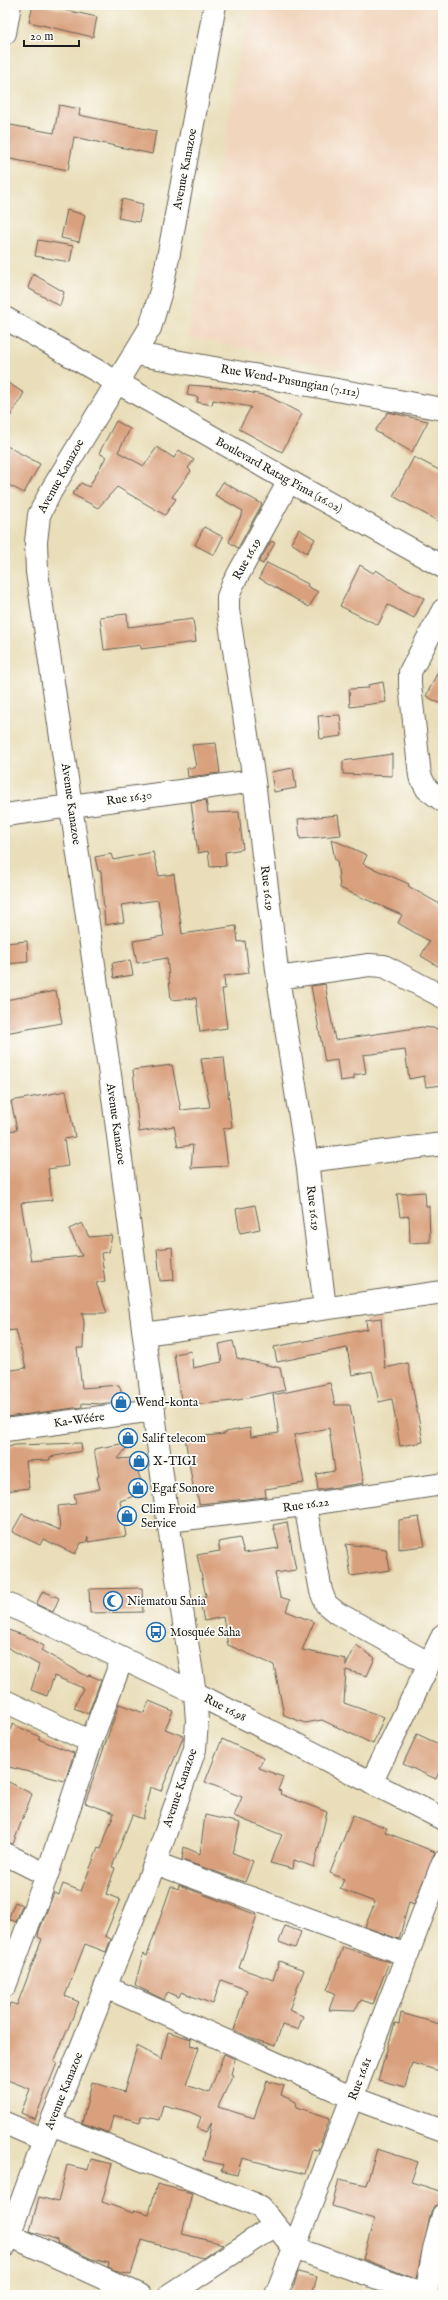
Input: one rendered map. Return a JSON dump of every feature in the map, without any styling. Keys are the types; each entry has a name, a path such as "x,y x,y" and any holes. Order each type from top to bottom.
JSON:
{"street":[{"path":"5,33 10,5"},
{"name":"Avenue Kanazoe","path":"7,2241 48,2132 155,1862 195,1749 197,1721 195,1693 168,1521 144,1334 37,572 36,542 39,515 51,491 116,383 136,354 150,328 161,291 215,5"},
{"name":"Boulevard Ratag Pima (16.02)","path":"5,318 116,383 443,567"},
{"name":"Rue Wend-Pusungian (7.112)","path":"136,354 443,409"},
{"name":"Rue 16.19","path":"289,481 228,597 228,610 254,781 278,978 306,1161 325,1308"},
{"path":"443,610 410,672 410,685 420,776 427,789 443,801"},
{"name":"Rue 16.30","path":"5,815 254,781"},
{"path":"278,978 369,965 384,966 443,997"},
{"path":"306,1161 443,1144"},
{"path":"144,1334 443,1292"},
{"name":"Ka-Wéére","path":"5,1430 154,1410"},
{"name":"Rue 16.22","path":"168,1521 305,1505 443,1484"},
{"path":"305,1505 321,1591 326,1604 337,1613 428,1663"},
{"name":"Rue 16.98","path":"5,1603 195,1693 443,1819"},
{"path":"371,1783 428,1663 443,1635"},
{"path":"5,1986 47,1875 91,1742 122,1659"},
{"path":"5,1701 91,1742"},
{"path":"5,1854 47,1875"},
{"path":"155,1862 407,1955"},
{"name":"Rue 16.81","path":"276,2295 443,1862"},
{"path":"106,1987 352,2098 443,2131"},
{"path":"5,2123 48,2132 252,2203 261,2208 274,2226 294,2248 426,2295 434,2249 443,2215"},
{"path":"169,2295 274,2226"},
{"path":"7,2241 140,2295"}],"shaded area":[{"path":"250,5 443,5 443,389 187,337"}],"building":[{"path":"33,5 42,5 97,17 93,37 29,22"},
{"path":"59,105 80,109 79,115 156,131 152,154 74,137 68,170 5,158 5,124 54,133"},
{"path":"122,199 143,204 139,222 118,218"},
{"path":"67,210 85,215 79,242 61,238"},
{"path":"38,240 73,246 70,262 35,256"},
{"path":"33,274 64,292 60,306 28,288"},
{"path":"5,381 24,393 5,425"},
{"path":"189,385 227,388 268,396 302,414 282,452 239,429 251,407 213,400 212,405 197,402 198,397 187,395"},
{"path":"388,412 428,421 412,452 375,431"},
{"path":"116,421 130,429 118,452 144,466 157,447 174,458 179,450 194,460 188,468 191,471 172,497 176,499 165,515 117,487 98,508 72,494 81,483 89,487 106,457 99,453"},
{"path":"5,445 40,464 24,493 5,483"},
{"path":"414,457 443,472 443,524 393,496"},
{"path":"223,482 262,504 238,548 229,542 243,511 215,495"},
{"path":"204,527 223,537 214,555 195,545"},
{"path":"299,529 315,539 307,553 291,543"},
{"path":"271,541 275,543 263,564 259,562"},
{"path":"267,563 308,584 307,586 318,592 309,607 259,578"},
{"path":"360,565 373,573 376,570 405,589 424,598 414,618 388,605 378,625 340,606"},
{"path":"127,614 128,627 193,619 196,642 141,649 141,645 104,650 100,617"},
{"path":"443,661 443,705 426,696"},
{"path":"383,682 386,702 350,707 349,689 369,688 368,685"},
{"path":"340,715 342,736 320,739 318,716"},
{"path":"216,743 220,773 188,777 187,768 196,767 192,745"},
{"path":"392,754 392,776 343,774 343,761"},
{"path":"293,768 296,788 274,792 271,772"},
{"path":"206,800 208,813 239,812 243,849 225,852 226,866 210,867 208,851 198,853 191,802"},
{"path":"338,815 341,835 300,839 298,819"},
{"path":"331,839 367,855 363,864 409,884 408,886 443,906 443,969 421,956 429,941 398,923 402,915 340,888 337,860 335,860"},
{"path":"153,852 159,876 174,874 182,934 236,926 238,942 245,941 249,973 224,976 225,989 222,989 227,1028 200,1032 196,998 171,1000 167,958 137,963 133,941 164,936 158,900 121,905 124,922 105,925 101,871 98,871 95,857 111,854 113,860"},
{"path":"27,941 28,962 5,964 5,943"},
{"path":"130,960 133,975 114,978 112,963"},
{"path":"325,984 335,1040 422,1027 443,1029 443,1085 426,1087 424,1076 409,1079 405,1050 363,1055 366,1073 354,1075 354,1079 340,1081 337,1060 325,1062 311,986"},
{"path":"56,991 62,1023 5,1033 5,1000"},
{"path":"224,1057 232,1127 223,1129 228,1166 191,1168 193,1145 178,1147 174,1126 139,1132 133,1070 172,1065 181,1110 210,1107 201,1059"},
{"path":"66,1091 75,1137 64,1139 68,1166 48,1169 52,1200 21,1203 31,1261 82,1256 69,1229 82,1223 89,1237 112,1235 109,1252 101,1253 105,1281 96,1283 107,1313 82,1313 84,1322 83,1348 77,1348 82,1388 119,1385 122,1394 129,1399 101,1404 82,1403 82,1407 7,1417 5,1407 5,1371 26,1368 16,1330 5,1331 5,1131 17,1130 11,1101"},
{"path":"425,1192 426,1206 429,1206 430,1242 410,1243 409,1216 400,1217 397,1194"},
{"path":"255,1205 260,1229 240,1233 236,1209"},
{"path":"172,1247 174,1280 160,1281 157,1249"},
{"path":"381,1318 385,1368 408,1363 423,1442 400,1446 392,1399 379,1402 372,1371 352,1375 347,1348 277,1362 274,1347 367,1329 366,1320"},
{"path":"233,1341 237,1358 280,1368 285,1390 233,1401 182,1406 174,1354 191,1351 193,1368 222,1362 219,1344"},
{"path":"330,1383 335,1405 350,1405 364,1483 318,1490 316,1474 335,1471 329,1428 294,1435 304,1483 265,1489 266,1497 199,1504 197,1491 194,1492 185,1438 225,1434 225,1432 250,1428 251,1437 279,1433 273,1395"},
{"path":"131,1442 118,1459 133,1458 145,1492 120,1501 126,1536 88,1542 88,1537 86,1542 81,1543 75,1554 43,1539 40,1545 12,1532 22,1514 60,1530 58,1506 76,1504 74,1494 100,1489 94,1449"},
{"path":"81,1443 82,1451 50,1457 50,1460 26,1461 29,1488 5,1491 5,1448 15,1445"},
{"path":"419,1517 425,1546 399,1549 399,1520"},
{"path":"287,1522 296,1570 275,1573 280,1597 290,1600 286,1611 314,1622 302,1650 346,1659 346,1666 356,1645 375,1658 367,1676 346,1670 344,1703 384,1717 373,1744 322,1720 305,1723 284,1715 274,1665 228,1645 223,1617 204,1621 199,1597 206,1596 197,1555 220,1551 218,1542 240,1538 244,1553 279,1548 273,1525"},
{"path":"346,1544 386,1549 390,1570 351,1576"},
{"path":"142,1588 143,1612 90,1613 89,1589"},
{"path":"43,1591 59,1598 53,1612 36,1604"},
{"path":"5,1629 26,1636 44,1646 41,1650 88,1677 89,1675 101,1680 88,1714 74,1708 83,1688 54,1676 47,1696 31,1690 39,1665 5,1646"},
{"path":"149,1701 173,1711 165,1729 183,1736 183,1738 161,1791 150,1787 143,1819 132,1815 112,1867 115,1868 106,1894 120,1899 105,1936 111,1939 106,1952 85,1944 65,1996 79,2002 54,2062 57,2063 35,2119 21,2113 30,2089 5,2079 5,2017 10,2003 17,2005 42,1939 38,1937 39,1931 54,1893 59,1895 63,1884 81,1891 98,1848 101,1849 114,1813 85,1803 119,1704 144,1713"},
{"path":"13,1724 40,1737 38,1739 74,1753 65,1781 5,1766 5,1740"},
{"path":"417,1734 443,1746 443,1764 436,1779 403,1764"},
{"path":"222,1739 263,1758 259,1768 283,1777 278,1790 281,1791 280,1794 327,1812 314,1867 294,1860 293,1869 270,1863 282,1835 234,1816 242,1797 205,1782"},
{"path":"5,1780 32,1794 13,1844 5,1842"},
{"path":"205,1815 240,1823 233,1853 253,1861 245,1882 182,1860 184,1847 200,1854"},
{"path":"353,1815 387,1828 385,1832 435,1852 414,1904 409,1902 399,1939 365,1927 375,1902 340,1889 344,1879 330,1873"},
{"path":"179,1885 257,1915 239,1968 273,1980 279,1961 304,1970 289,2010 303,2016 298,2029 282,2025 275,2046 253,2039 234,2030 247,1990 221,1980 213,2004 181,1992 179,1997 168,1992 164,2000 135,1985 143,1954 147,1956 171,1886 178,1889"},
{"path":"15,1902 22,1905 16,1922 8,1919"},
{"path":"285,1926 301,1932 295,1948 279,1942"},
{"path":"343,1947 389,1962 373,2004 361,2000 354,2011 329,2010 335,1993 327,1990"},
{"path":"401,2013 443,2025 443,2072 412,2063 405,2087 378,2080 395,2023 399,2024"},
{"path":"168,2032 191,2039 190,2045 199,2047 186,2085 209,2093 224,2054 235,2059 231,2074 233,2075 218,2107 254,2118 267,2081 284,2086 281,2095 296,2102 297,2107 330,2118 318,2150 312,2149 305,2174 242,2158 237,2175 221,2171 223,2165 203,2160 212,2122 206,2132 197,2128 201,2117 190,2112 163,2105 159,2120 141,2116 140,2122 113,2115 109,2133 82,2123 92,2082 124,2092 137,2046 162,2059"},
{"path":"377,2149 418,2162 411,2182 443,2192 443,2203 434,2206 431,2212 416,2279 363,2259 374,2219 332,2206 339,2179 366,2185"},
{"path":"91,2159 112,2164 102,2202 133,2213 134,2210 149,2214 157,2184 192,2193 182,2234 223,2244 203,2258 142,2240 131,2274 114,2270 108,2267 109,2263 92,2259 57,2243 58,2240 30,2231 39,2197 58,2202 67,2165 88,2170"},
{"path":"298,2272 317,2277 312,2295 291,2295"}],"place":[{"name":"Wend-konta","path":"121,1402"},
{"name":"Salif telecom","path":"128,1438"},
{"name":"X-TIGI","path":"139,1461"},
{"name":"Egaf Sonore","path":"138,1488"},
{"name":"Clim Froid Service","path":"127,1516"},
{"name":"Niematou Sania","path":"113,1601"},
{"name":"Mosquée Saha","path":"156,1632"}]}
